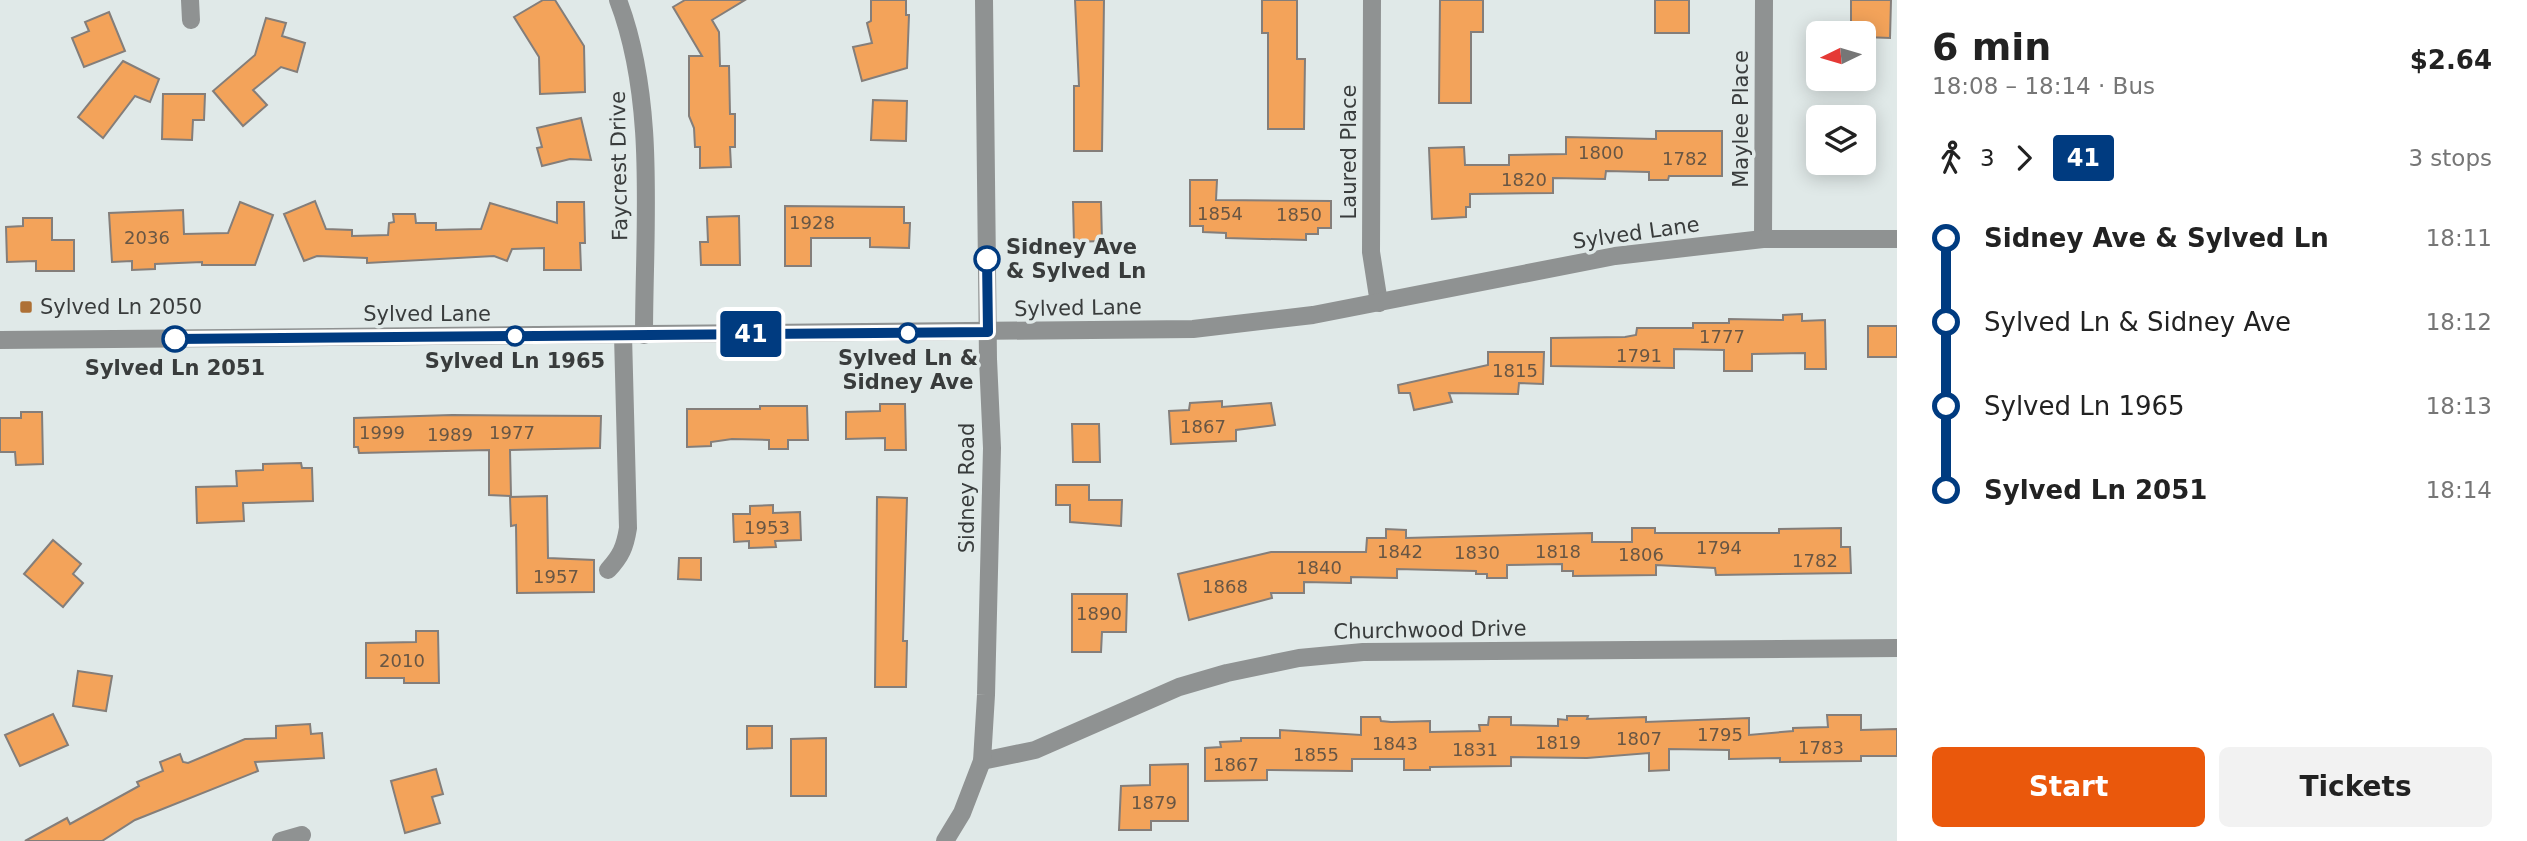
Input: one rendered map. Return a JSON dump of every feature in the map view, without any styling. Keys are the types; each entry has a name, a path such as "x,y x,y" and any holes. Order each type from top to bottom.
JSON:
{"street":[{"path":"190,0 191,20"},
{"name":"Faycrest Drive","path":"618,0 632,38 641,82 644,335"},
{"name":"Sidney Road","path":"944,841 962,813 982,761 991,530 984,0"},
{"name":"Laured Place","path":"1372,0 1371,252 1379,303"},
{"name":"Maylee Place","path":"1763,239 1764,0"},
{"name":"Sylved Lane","path":"0,340 1194,329 1257,323 1379,303 1615,256 1763,239 1897,239"},
{"path":"608,570 625,546 628,528 622,335"},
{"name":"Churchwood Drive","path":"982,761 1035,750 1179,687 1227,673 1298,659 1363,652 1897,648"},
{"path":"281,841 302,835"}],"building":[{"path":"543,0 555,0 584,46 585,92 540,94 539,57 514,17"},
{"path":"685,0 745,0 712,20 719,32 720,66 729,66 730,114 735,114 735,147 730,147 731,167 700,168 700,147 695,147 694,128 689,116 689,56 702,56 673,7"},
{"path":"871,0 906,0 906,15 909,15 907,68 862,81 853,47 872,43 867,23 871,21"},
{"path":"1075,0 1104,0 1102,151 1074,151 1074,86 1079,86"},
{"path":"1262,0 1297,0 1297,59 1305,59 1304,129 1268,129 1268,33 1262,33"},
{"path":"1440,0 1483,0 1483,32 1471,32 1471,103 1439,103"},
{"path":"1655,0 1689,0 1689,33 1655,33"},
{"path":"1851,0 1891,0 1890,38 1876,37 1876,21 1851,21"},
{"path":"109,12 125,51 84,67 72,38 89,31 85,22"},
{"path":"266,18 286,23 282,36 305,43 297,72 281,67 253,90 267,105 243,126 213,91 255,55"},
{"path":"123,61 159,79 150,102 135,96 103,138 78,117"},
{"path":"163,94 205,94 204,120 193,120 192,140 162,139"},
{"path":"873,100 907,101 906,141 871,140"},
{"path":"581,118 591,160 570,159 542,166 537,148 542,147 537,128"},
{"path":"1656,131 1722,131 1722,176 1669,176 1668,180 1649,180 1649,172 1606,171 1605,179 1553,178 1553,193 1470,194 1470,207 1466,207 1466,217 1432,219 1429,148 1464,147 1465,165 1509,165 1509,155 1566,154 1566,137 1656,139"},
{"path":"1190,180 1217,180 1216,200 1331,201 1331,228 1318,228 1318,234 1306,234 1306,240 1226,238 1226,233 1203,232 1203,226 1190,226"},
{"path":"315,201 326,229 352,230 352,236 388,235 389,223 394,222 393,214 415,214 416,223 436,223 436,230 481,229 490,203 557,223 557,202 584,202 585,243 580,243 581,270 544,270 544,248 512,249 507,261 494,256 367,263 367,258 317,256 304,261 284,214"},
{"path":"240,202 273,215 255,265 202,265 202,262 155,264 155,269 132,270 132,261 112,262 109,213 183,210 184,234 228,233"},
{"path":"1073,202 1101,202 1102,241 1074,242"},
{"path":"785,206 904,207 904,223 910,223 909,248 870,247 870,238 811,238 811,266 785,266"},
{"path":"739,216 740,265 701,265 700,242 708,242 707,217"},
{"path":"23,218 52,218 52,240 74,240 74,271 36,271 36,261 7,262 6,227 23,226"},
{"path":"1802,314 1802,321 1825,320 1826,369 1805,369 1805,353 1752,354 1752,371 1724,371 1724,350 1674,349 1674,368 1551,366 1551,338 1625,337 1636,335 1637,328 1693,328 1693,323 1729,323 1729,319 1783,320 1783,315"},
{"path":"1868,326 1897,326 1897,357 1868,357"},
{"path":"1488,352 1544,352 1543,384 1519,383 1518,394 1449,393 1452,402 1414,410 1410,393 1399,393 1398,385 1488,365"},
{"path":"1222,401 1222,407 1271,403 1275,425 1236,430 1236,441 1171,444 1169,411 1189,410 1190,403"},
{"path":"880,404 905,404 906,450 885,450 885,438 846,439 846,412 880,411"},
{"path":"760,406 807,406 808,440 788,440 788,449 769,449 769,440 732,439 711,442 711,446 687,447 687,409 760,409"},
{"path":"21,412 42,412 43,464 16,465 15,452 0,452 0,418 21,418"},
{"path":"452,415 601,416 600,448 510,450 511,496 489,495 489,450 359,453 358,447 354,447 354,418"},
{"path":"1072,424 1099,424 1100,462 1073,462"},
{"path":"301,463 302,468 312,468 313,501 243,503 244,521 197,523 196,487 237,486 236,471 263,470 263,464"},
{"path":"1056,485 1089,485 1089,500 1122,500 1121,526 1070,522 1070,505 1056,505"},
{"path":"547,496 548,558 594,560 594,592 517,593 516,525 511,526 510,497"},
{"path":"877,497 907,498 903,641 907,641 906,687 875,687"},
{"path":"773,505 773,513 800,512 801,540 775,541 776,547 749,548 749,541 734,542 733,514 750,514 750,506"},
{"path":"1632,528 1655,528 1655,533 1779,533 1779,529 1841,528 1841,547 1850,547 1851,573 1716,575 1715,568 1656,565 1656,575 1573,576 1573,571 1562,571 1562,564 1507,565 1507,578 1487,578 1487,574 1476,574 1476,571 1397,569 1397,578 1351,577 1351,583 1304,582 1304,593 1271,593 1272,598 1189,620 1178,574 1271,552 1366,552 1367,538 1386,538 1386,529 1406,530 1406,538 1592,533 1592,542 1632,542"},
{"path":"53,540 81,564 73,574 83,583 63,607 24,574"},
{"path":"679,558 701,558 701,580 678,579"},
{"path":"1072,594 1127,594 1126,632 1102,632 1101,652 1072,652"},
{"path":"416,631 438,631 439,683 404,683 404,678 366,678 366,643 416,642"},
{"path":"78,671 112,676 106,711 73,706"},
{"path":"53,714 68,745 20,766 5,735"},
{"path":"1827,715 1861,715 1861,730 1897,729 1897,756 1861,756 1861,761 1780,762 1780,758 1729,759 1729,750 1669,749 1669,770 1649,771 1649,753 1587,758 1511,757 1511,766 1430,767 1430,770 1404,770 1404,759 1352,759 1352,771 1267,770 1267,780 1205,781 1205,748 1221,747 1220,742 1241,741 1241,738 1280,738 1280,730 1361,735 1361,717 1380,717 1381,721 1391,722 1430,721 1430,732 1480,731 1479,725 1488,725 1489,717 1511,717 1511,725 1558,726 1558,719 1567,720 1567,716 1588,716 1587,719 1646,717 1646,722 1749,718 1749,735 1793,731 1793,728 1828,727"},
{"path":"310,724 311,734 322,733 324,758 255,762 258,771 135,820 102,841 25,841 67,818 70,824 139,786 137,782 163,771 160,762 180,754 183,762 188,763 245,739 276,738 276,726"},
{"path":"747,726 772,726 772,748 747,749"},
{"path":"826,738 826,796 791,796 791,739"},
{"path":"1188,764 1188,821 1151,821 1151,830 1119,830 1121,786 1150,785 1150,765"},
{"path":"436,769 443,794 432,797 440,823 405,833 391,781"}],"bus line":[{"name":"41","path":"175,339 988,332 987,259"}],"place":[{"name":"Sidney Ave & Sylved Ln","path":"987,259"},
{"name":"Sylved Ln 2050","path":"26,307"},
{"name":"Sylved Ln & Sidney Ave","path":"908,333"},
{"name":"Sylved Ln 1965","path":"515,336"},
{"name":"Sylved Ln 2051","path":"175,339"}]}
